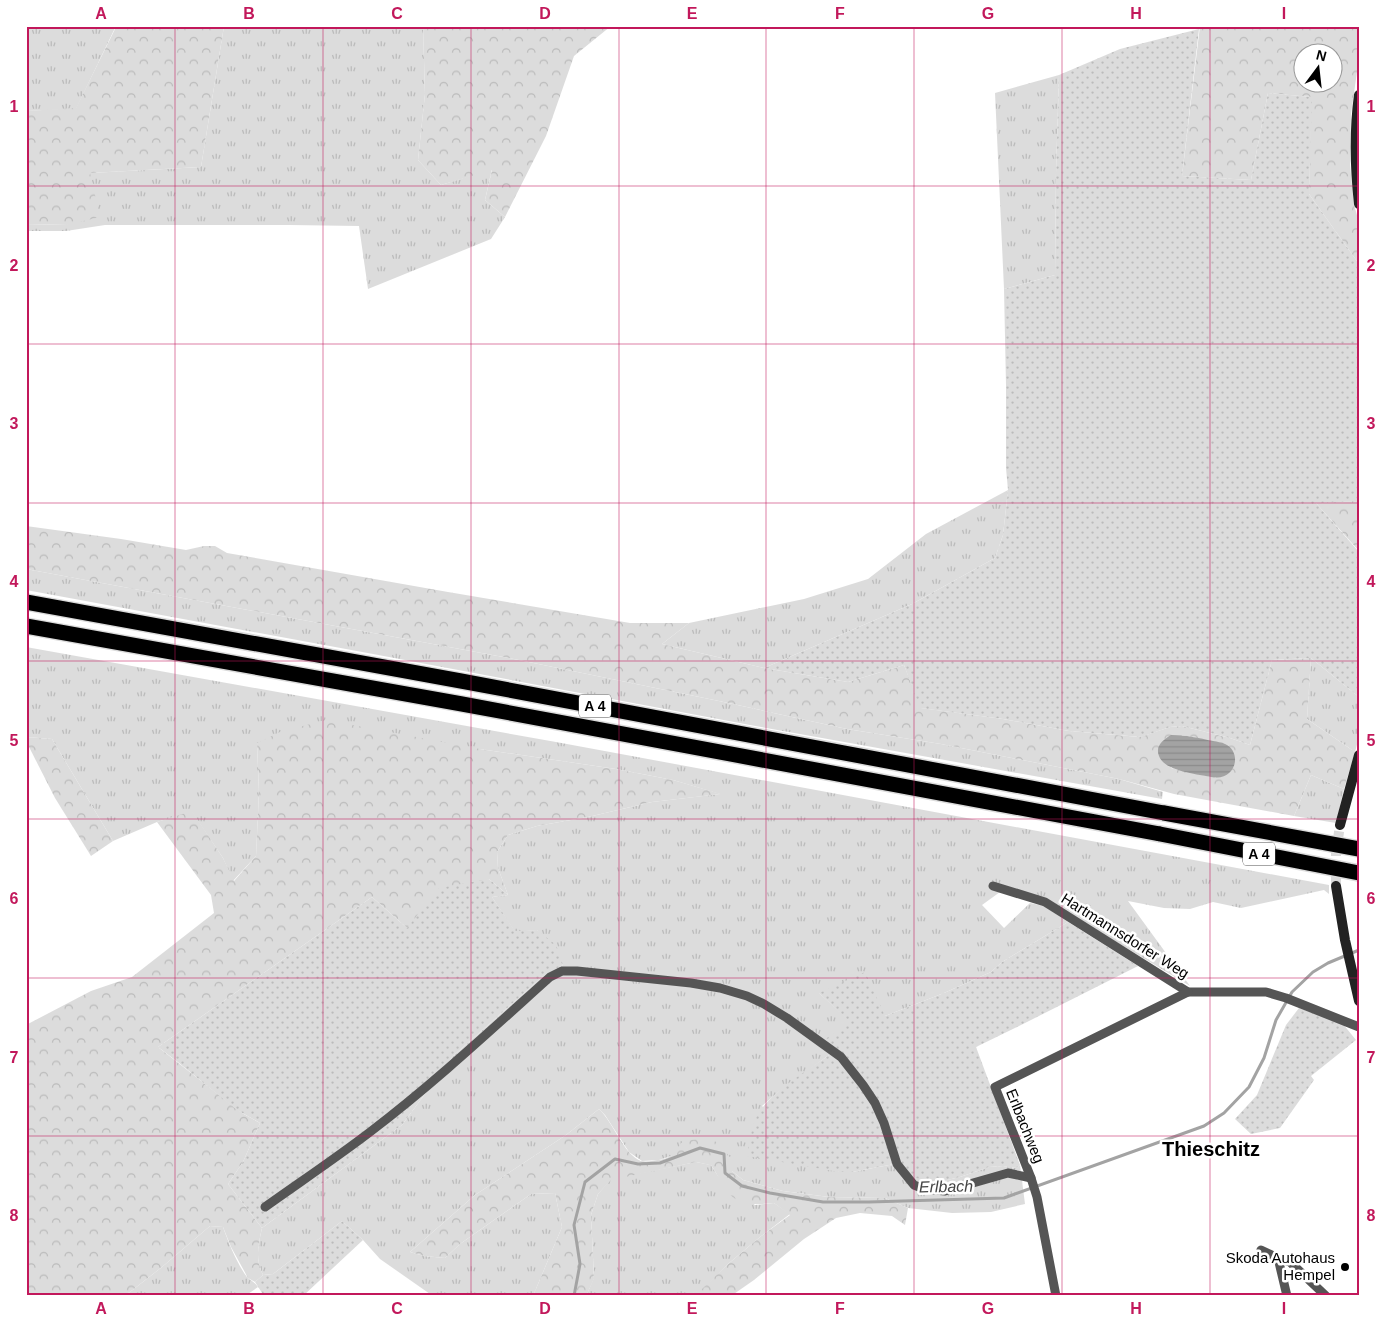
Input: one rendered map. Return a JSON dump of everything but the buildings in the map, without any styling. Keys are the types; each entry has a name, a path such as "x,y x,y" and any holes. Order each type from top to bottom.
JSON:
{"highway":[{"name":"A 4","path":"26,602 471,683 1359,850"},
{"name":"A 4","path":"26,626 462,704 1359,873"}],"main road":[{"path":"1359,96 1355,163 1359,204"},
{"path":"1340,824 1359,754"},
{"path":"1336,886 1345,940 1359,1001"}],"street":[{"name":"Hartmannsdorfer Weg","path":"993,886 1045,902 1188,992 1266,992 1359,1027"},
{"path":"265,1208 370,1132 550,977 562,971 691,983 729,990 764,1004 787,1018 841,1057 875,1103 884,1123 897,1164 914,1185 924,1189 945,1191 1008,1173 1032,1181"},
{"name":"Erlbachweg","path":"1056,1296 1037,1197 995,1087 1188,992"},
{"path":"1261,1250 1290,1262 1326,1296"},
{"path":"1278,1258 1287,1296"}],"green space":[{"path":"26,26 113,26 115,28 76,109 26,111"},
{"path":"113,26 224,26 201,167 90,173 100,217 67,225 26,224 26,111 76,108 115,29"},
{"path":"224,26 423,26 425,94 418,160 441,185 492,169 485,200 505,217 491,239 368,289 359,226 105,225 66,231 26,231 26,224 67,225 90,173 201,167"},
{"path":"423,26 611,26 574,56 546,136 505,217 485,200 492,170 441,185 418,160 425,94"},
{"path":"1200,26 1359,26 1359,58 1351,114 1350,165 1354,205 1359,222 1359,264 1309,194 1311,97 1268,93 1251,180 1182,176"},
{"path":"1199,29 1182,176 1251,180 1268,93 1312,97 1309,194 1359,264 1359,501 1316,503 1359,552 1359,697 1311,658 1272,660 1250,745 1182,726 1170,727 1141,737 1069,731 1003,719 920,708 904,665 848,682 764,668 912,604 995,558 1003,535 1008,490 1006,468 1004,289 1055,275 1059,75 1120,49"},
{"path":"1059,75 1055,275 1004,289 995,93"},
{"path":"1008,490 1003,535 995,558 912,604 764,668 662,644 689,623 804,599 868,579 926,534"},
{"path":"1359,501 1359,551 1315,502"},
{"path":"26,526 186,550 204,546 215,546 227,553 630,623 689,623 662,644 764,668 848,682 904,665 921,708 1003,719 1069,731 1140,737 1170,727 1182,726 1250,745 1272,660 1311,658 1307,719 1355,752 1344,789 1311,775 1294,816 1174,794 1119,779 941,744 847,729 514,659 26,569","holes":["1182,735 1225,744 1216,778 1171,768"]},
{"path":"26,569 514,659 847,729 941,744 1119,779 1163,792 1162,799 750,725 26,590"},
{"path":"26,647 556,742 1329,885 1329,894 1324,890 1241,908 1213,902 1190,909 1164,908 1128,901 1190,986 1046,900 1000,892 982,905 1004,928 1030,903 1044,906 1068,922 1002,962 991,972 885,1016 819,993 852,1023 837,1051 777,1093 762,1106 839,1172 852,1172 900,1163 943,1181 989,1167 1003,1166 1016,1168 1020,1165 1025,1204 991,1212 952,1213 908,1208 885,1198 829,1197 783,1191 743,1180 732,1171 674,1155 659,1160 642,1161 629,1152 599,1109 566,1135 475,1195 410,1252 424,1256 445,1258 460,1244 531,1194 555,1193 562,1227 533,1296 429,1296 430,1294 380,1259 342,1221 273,1274 263,1275 258,1257 258,1246 262,1228 402,1125 453,1056 542,977 563,965 537,930 515,932 492,897 508,895 498,868 497,852 508,835 537,826 588,817 652,802 720,794 673,780 616,769 480,749 257,743 259,792 256,856 233,881 223,858 192,812 157,822 113,841 52,739 26,737"},
{"path":"1311,658 1359,697 1359,737 1355,752 1307,719"},
{"path":"326,720 480,749 616,769 673,780 721,794 652,802 588,817 537,826 508,835 497,852 498,868 508,895 489,879 407,928 372,897 158,1047 242,1113 260,1123 243,1162 228,1184 262,1228 258,1246 258,1257 263,1275 255,1282 248,1278 231,1247 223,1227 210,1226 162,1267 123,1296 26,1296 26,1025 91,991 132,977 214,913 211,895 157,822 192,811 223,858 234,881 256,856 259,792 257,743 280,732"},
{"path":"26,737 52,739 113,841 91,856 55,798 26,741"},
{"path":"1311,775 1344,789 1336,823 1294,816"},
{"path":"489,879 508,895 492,897 515,931 537,930 556,945 563,965 542,977 453,1056 402,1125 262,1228 228,1184 243,1162 260,1123 237,1110 158,1047 372,897 407,928 439,888"},
{"path":"1068,922 1138,966 976,1047 1020,1165 1016,1168 1003,1166 989,1167 943,1181 926,1181 913,1177 900,1163 852,1172 839,1172 747,1156 750,1137 761,1109 788,1084 836,1051 822,1041 851,1023 819,993 865,972 885,1016 991,972 1002,962"},
{"path":"1299,1008 1343,1024 1356,1040 1311,1076 1314,1080 1280,1128 1251,1134 1235,1119 1257,1095 1286,1025"},
{"path":"599,1109 629,1152 641,1161 669,1157 681,1143 711,1138 721,1146 733,1161 732,1171 743,1180 783,1191 829,1197 885,1198 908,1208 905,1225 892,1216 860,1213 836,1218 804,1239 754,1280 731,1296 684,1296 702,1289 760,1237 790,1215 774,1203 754,1204 736,1199 726,1190 711,1165 696,1162 611,1180 598,1194 591,1215 594,1279 586,1296 533,1296 562,1227 555,1193 531,1194 460,1244 445,1258 424,1256 410,1252 475,1195 566,1135"},
{"path":"696,1162 711,1165 718,1176 755,1205 774,1203 790,1214 728,1264 702,1290 684,1296 586,1296 594,1278 591,1215 598,1194 611,1179"},
{"path":"342,1221 363,1240 303,1296 264,1296 255,1282 263,1275 273,1274"},
{"path":"210,1226 223,1227 240,1266 247,1277 258,1287 245,1296 123,1296 162,1267"}],"shaded area":[{"path":"1171,735 1224,743 1234,753 1234,765 1231,771 1220,777 1211,777 1182,771 1167,765 1159,756 1158,749 1160,744"}],"waterway":[{"name":"Erlbach","path":"574,1296 580,1264 574,1225 585,1182 615,1159 638,1164 660,1163 700,1148 724,1154 725,1173 742,1186 823,1202 1004,1198 1204,1126 1224,1113 1249,1087 1264,1058 1276,1020 1292,992 1313,972 1328,963 1359,950"}],"tunnel":[{"path":"1336,886 1336,853 1340,825"}],"place":[{"name":"Skoda Autohaus Hempel","path":"1345,1267"}],"district":[{"name":"Thieschitz","path":"1211,1149"}]}
